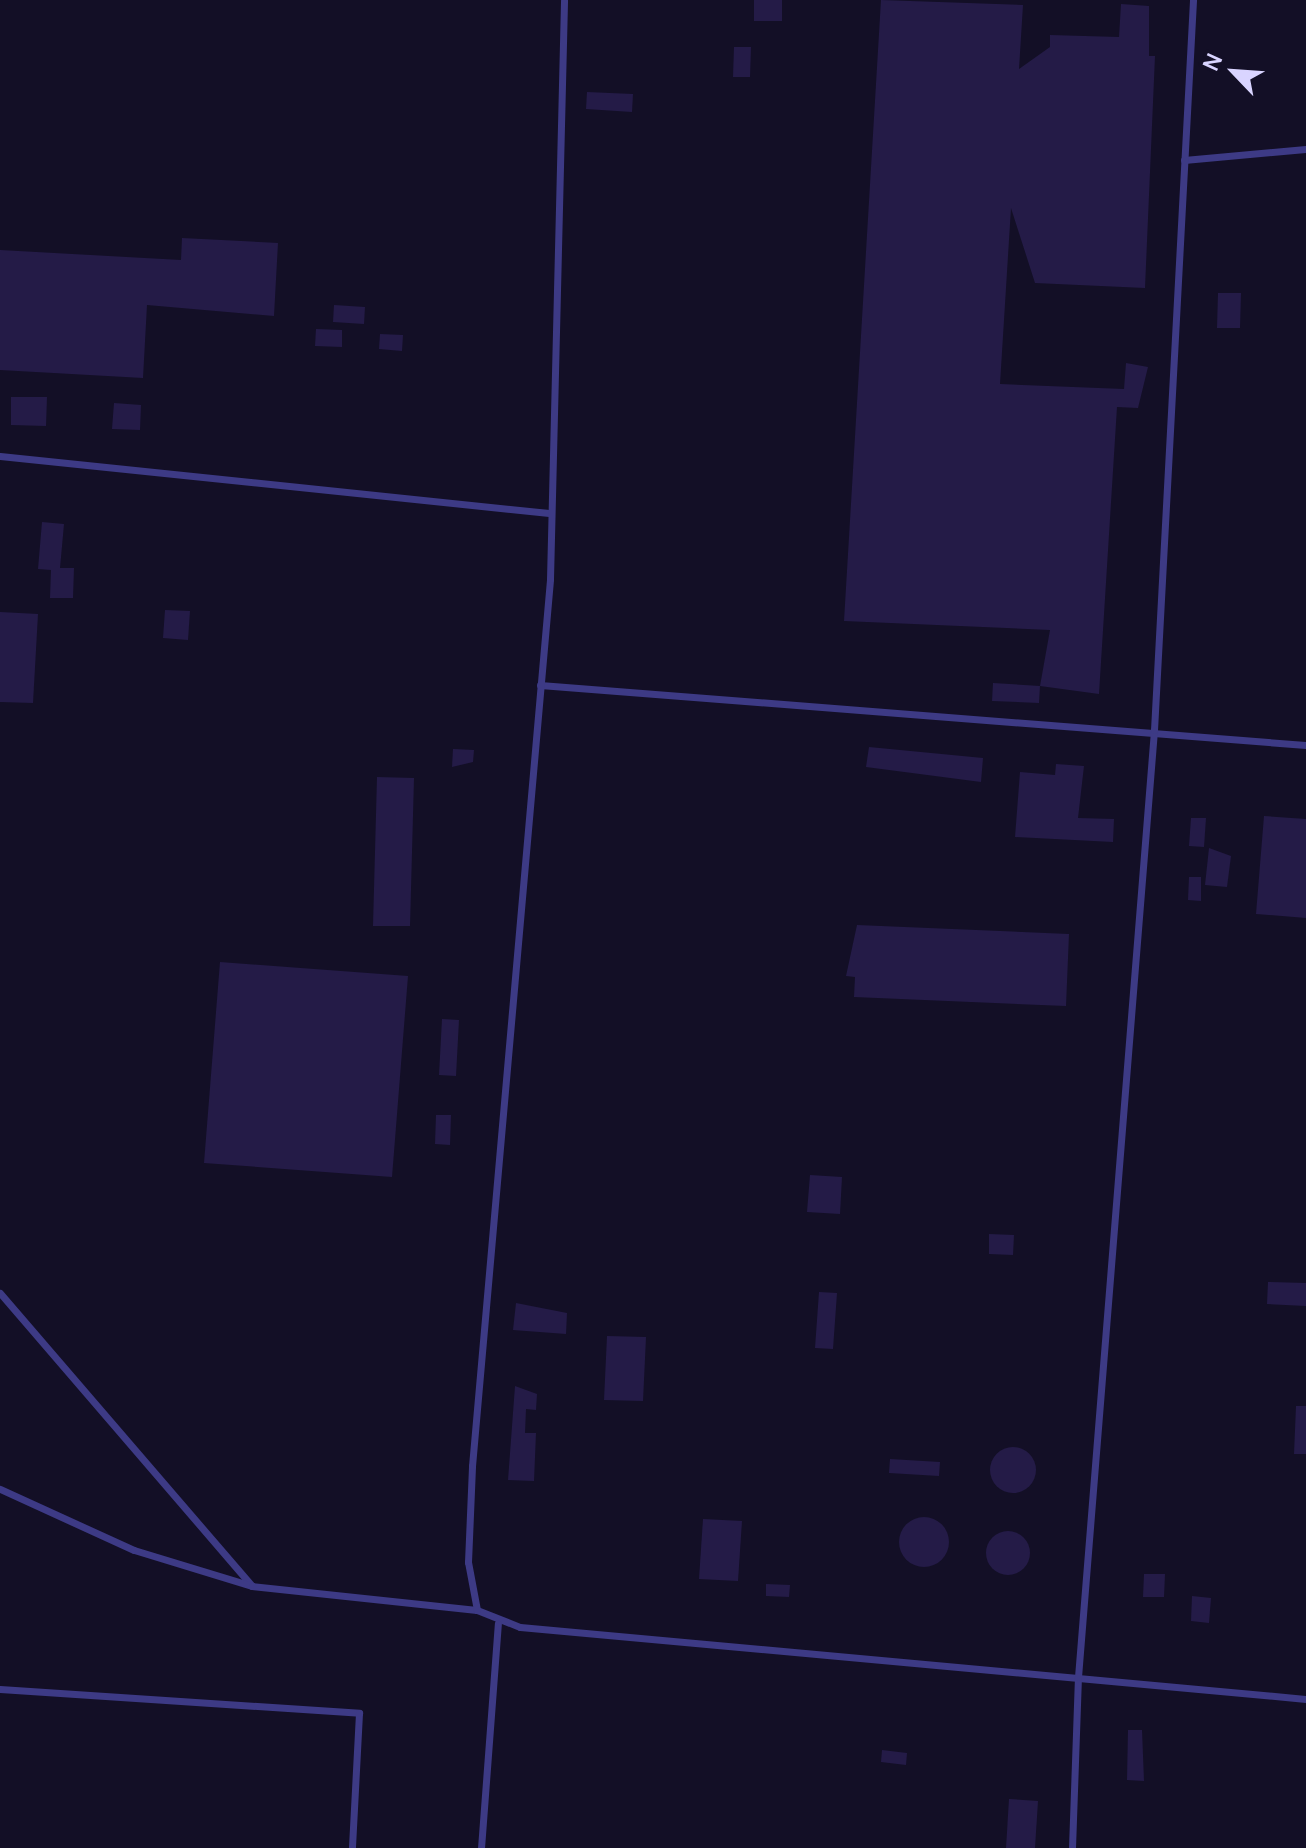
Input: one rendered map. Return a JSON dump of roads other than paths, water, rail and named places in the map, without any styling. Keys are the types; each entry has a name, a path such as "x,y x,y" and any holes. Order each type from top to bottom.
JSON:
{"lane":[{"path":"564,0 549,513 540,685 472,1466 469,1596 477,1610 498,1624 1306,1699"},
{"path":"1072,1848 1078,1677 1154,730 1193,0"},
{"path":"1184,160 1306,149"},
{"path":"0,456 549,513"},
{"path":"540,685 1016,727 1154,730 1306,745"},
{"path":"0,1293 252,1586"},
{"path":"0,1489 134,1550 252,1586 477,1610"},
{"path":"481,1848 498,1624"},
{"path":"0,1689 359,1713 352,1848"}]}
